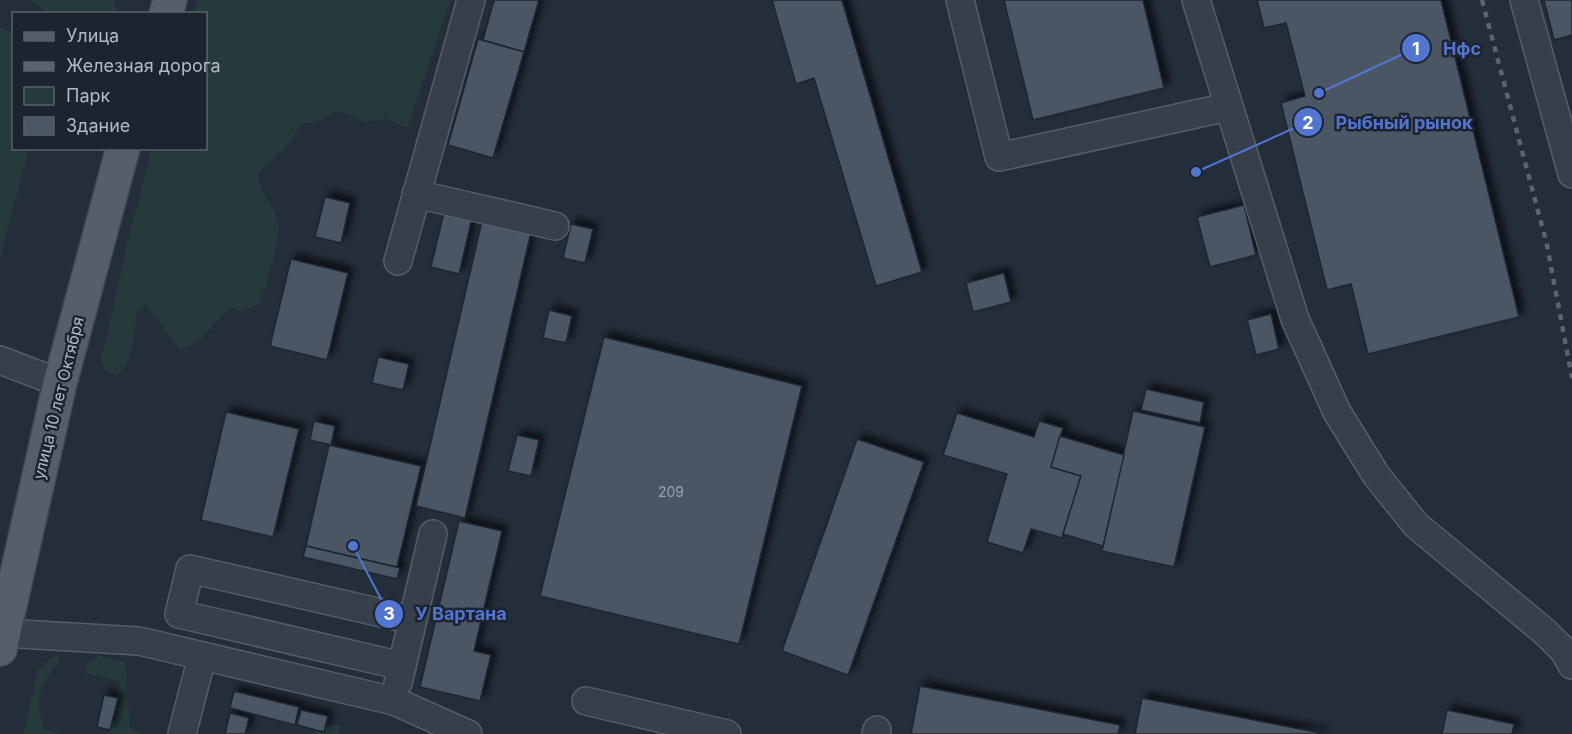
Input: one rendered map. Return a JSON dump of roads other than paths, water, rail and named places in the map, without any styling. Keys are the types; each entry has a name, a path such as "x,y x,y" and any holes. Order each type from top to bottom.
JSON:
{"main road":[{"name":"улица 10 лет Октября","path":"2,641 60,383 122,150"}],"street":[{"path":"398,261 471,0"},
{"path":"960,0 999,157 1228,107"},
{"path":"1196,0 1294,319 1337,412 1376,475 1416,525 1545,632 1564,651 1572,664"},
{"path":"1524,0 1572,174"},
{"path":"416,194 555,226"},
{"path":"0,360 60,383"},
{"path":"394,701 433,534"},
{"path":"402,666 179,614 190,569 412,620"},
{"path":"2,641 139,641 394,701 468,734"},
{"path":"182,734 202,657"},
{"path":"586,701 727,734"}],"railway":[{"path":"1482,0 1547,245 1572,378"}],"place":[{"name":"Нфс","path":"1319,93"},
{"name":"Рыбный рынок","path":"1196,172"},
{"name":"У Вартана","path":"353,546"}]}
